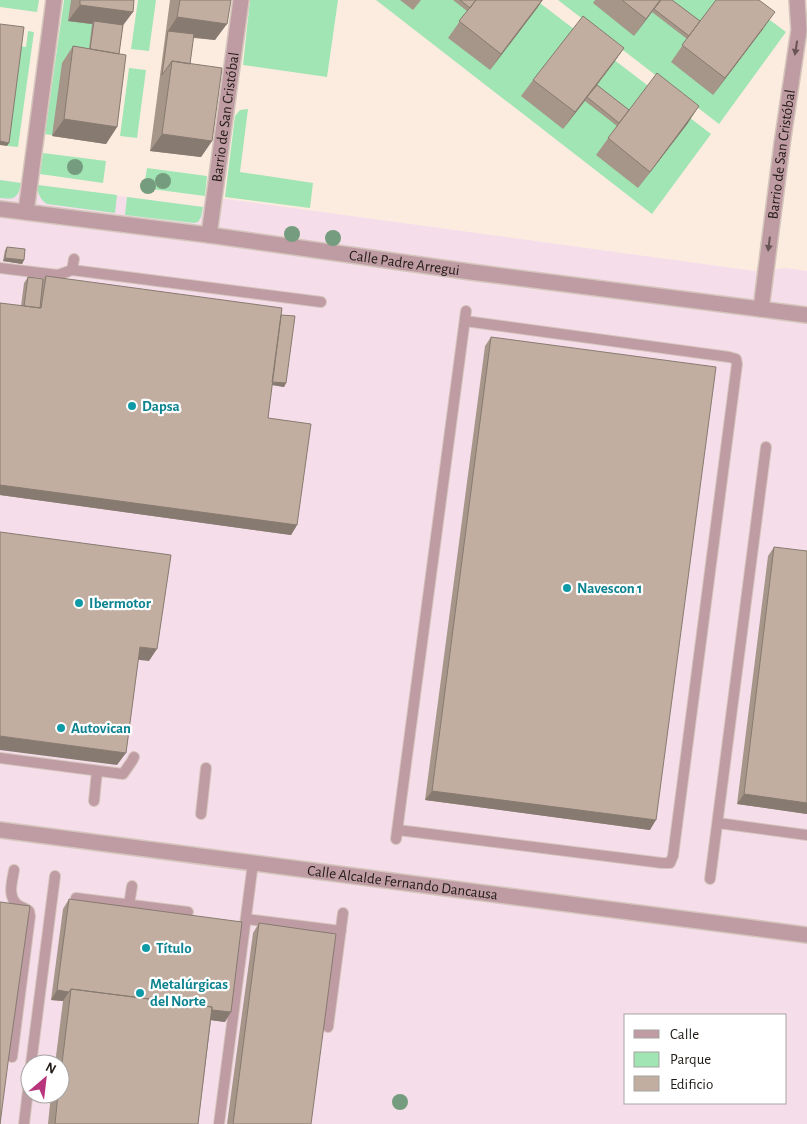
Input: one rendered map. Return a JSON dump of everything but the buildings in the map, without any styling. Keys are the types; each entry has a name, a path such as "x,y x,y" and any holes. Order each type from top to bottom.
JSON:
{"street":[{"path":"26,212 54,0"},
{"name":"Barrio de San Cristóbal","path":"209,235 241,0"},
{"name":"Barrio de San Cristóbal","path":"761,309 799,30 797,0"},
{"name":"Calle Padre Arregui","path":"0,209 807,315"},
{"name":"Calle Alcalde Fernando Dancausa","path":"0,830 807,935"}],"lane":[{"path":"72,270 74,259"},
{"path":"0,268 58,275 72,270 202,282 321,302"},
{"path":"465,316 736,359 737,364 673,856 670,864 397,835 465,316"},
{"path":"710,879 766,447"},
{"path":"0,758 123,774 134,757"},
{"path":"201,814 206,768"},
{"path":"94,801 97,771"},
{"path":"718,823 807,835"},
{"path":"218,1124 253,863"},
{"path":"12,1057 30,916 29,911 12,900 14,870"},
{"path":"32,1054 55,876"},
{"path":"129,904 132,886"},
{"path":"76,898 188,912"},
{"path":"328,1027 343,913"},
{"path":"246,919 341,931"},
{"path":"24,1124 26,1104"}],"shaded area":[{"path":"0,180 203,207 205,196 755,271 786,268 807,271 807,1124 0,1124"}],"green space":[{"path":"0,0 39,0 37,12 0,7"},
{"path":"64,0 125,0 106,144 45,134"},
{"path":"138,0 156,0 149,51 131,49"},
{"path":"250,0 338,0 327,77 243,65"},
{"path":"376,0 536,0 711,134 652,214"},
{"path":"558,0 743,0 786,32 719,124"},
{"path":"28,31 34,32 18,147 7,146 20,46 26,47"},
{"path":"129,68 146,70 137,138 120,136"},
{"path":"248,109 240,172 313,183 310,208 225,197 235,116 240,110"},
{"path":"43,153 106,161 103,183 40,174"},
{"path":"147,168 207,176 205,196 144,188"},
{"path":"0,180 21,183 19,192 15,197 9,199 0,198"},
{"path":"38,185 117,195 115,213 47,204 40,196"},
{"path":"127,197 203,207 201,217 198,222 194,223 125,215"}],"place":[{"name":"Dapsa","path":"132,406"},
{"name":"Navescon 1","path":"567,588"},
{"name":"Ibermotor","path":"79,603"},
{"name":"Autovican","path":"61,728"},
{"name":"Título","path":"146,948"},
{"name":"Metalúrgicas del Norte","path":"140,993"}]}
